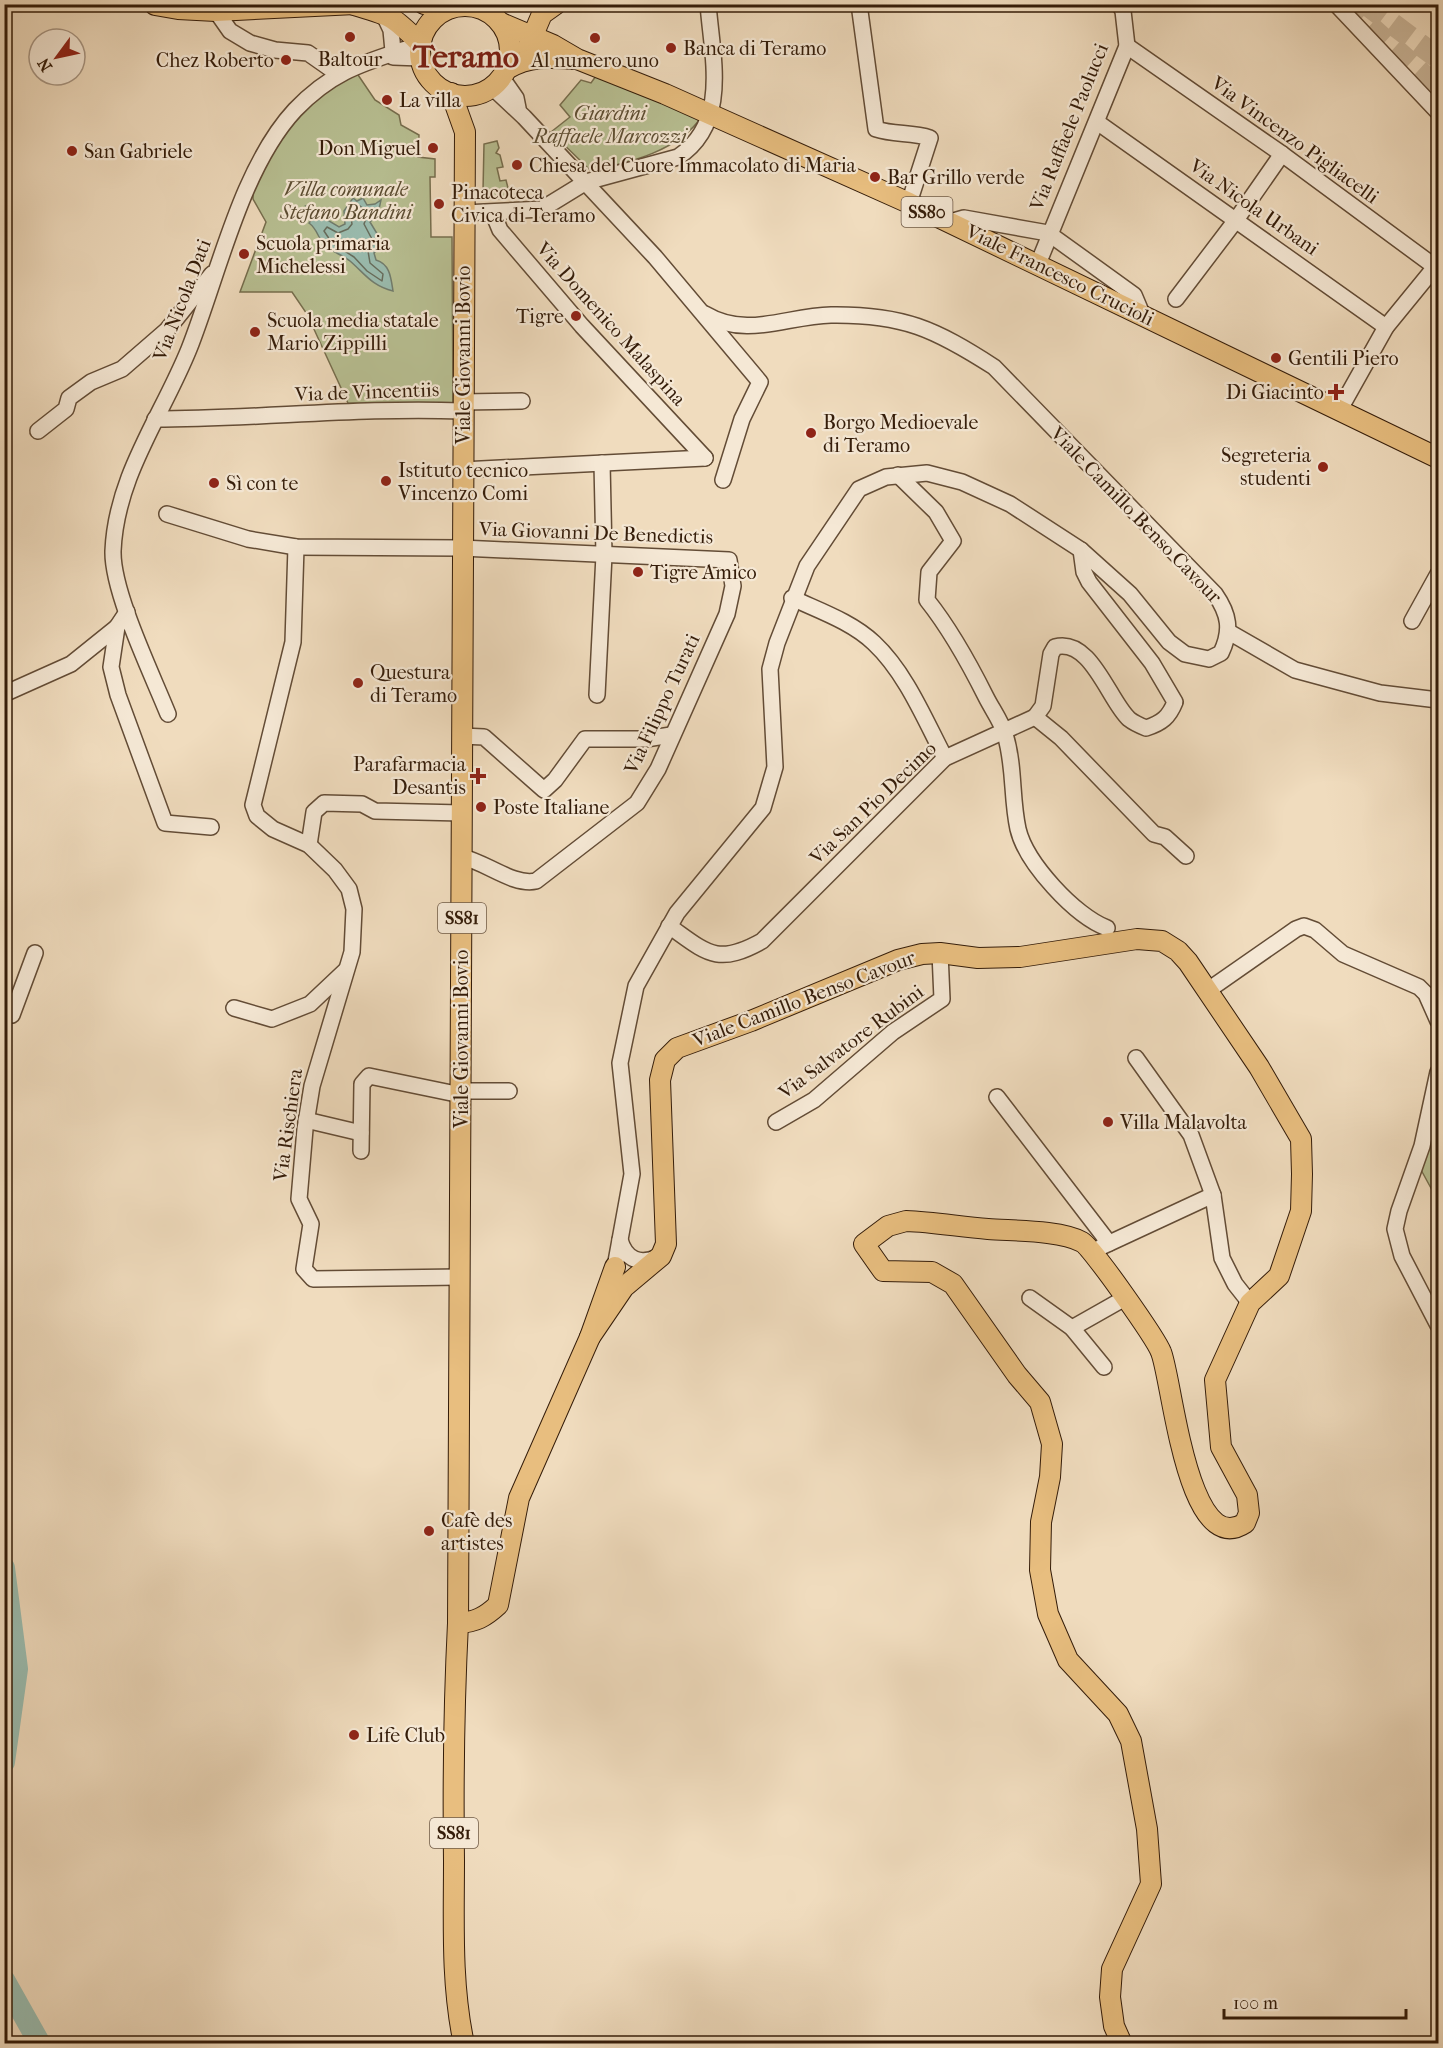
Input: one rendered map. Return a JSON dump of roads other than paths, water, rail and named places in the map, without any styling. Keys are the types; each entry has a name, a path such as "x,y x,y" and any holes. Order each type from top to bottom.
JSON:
{"main road":[{"path":"144,4 198,7 355,5 382,11 396,18 421,51 431,79 451,93 467,96 501,77 533,36 542,14 556,4"},
{"path":"424,4 448,9 465,6 496,13 510,45 501,77"},
{"path":"421,51 427,27 448,9"},
{"name":"Viale Francesco Crucioli","path":"496,13 577,59 909,203 1438,458"},
{"name":"Viale Francesco Crucioli","path":"501,77 539,57 577,59"},
{"name":"SS81","path":"465,132 501,77"},
{"name":"SS81","path":"451,93 465,132"},
{"name":"Viale Giovanni Bovio","path":"458,1623 462,857 461,548 465,132"},
{"name":"Viale Camillo Benso Cavour","path":"590,1337 634,1268 661,1256 666,1244 660,1080 664,1060 684,1044 751,1020 898,960 922,954 940,953 978,958 1020,957 1137,939 1162,941 1179,951 1258,1067 1301,1139 1301,1211 1279,1276 1250,1303"},
{"path":"1122,2043 1114,2026 1110,1997 1112,1968 1141,1910 1150,1884 1147,1828 1131,1741 1118,1714 1068,1660 1048,1614 1040,1570 1041,1522 1050,1478 1052,1444 1040,1402 1017,1375 953,1284 932,1272 883,1271 864,1244 888,1226 906,1221 1038,1232 1083,1242 1161,1351 1168,1374 1176,1432 1200,1503 1217,1524 1229,1528 1245,1524 1249,1513 1247,1495 1221,1447 1215,1380 1250,1303"},
{"path":"458,1623 473,1622 487,1615 498,1605 519,1498 590,1337 615,1267"},
{"name":"SS81","path":"458,1623 454,1689 454,1934 460,2024 464,2043"}],"street":[{"path":"464,213 542,209 586,182 678,157 694,144 710,116 716,92 708,4"},
{"path":"859,4 876,129 917,134 930,138 909,203"},
{"name":"Via Raffaele Paolucci","path":"1038,264 1048,233 1097,122 1127,46 1123,11 1119,4"},
{"path":"1335,4 1438,112"},
{"path":"198,7 250,43 275,50 308,53 338,74"},
{"path":"382,11 391,30 387,53"},
{"name":"Via Vincenzo Pigliacelli","path":"1127,46 1282,154 1437,268"},
{"name":"Via Nicola Dati","path":"168,714 127,612 113,552 132,466 188,351 244,192 281,127 304,102 338,74 387,53 421,51"},
{"path":"501,77 519,111 705,314 760,382 742,419 723,480"},
{"name":"Via Nicola Urbani","path":"1097,122 1386,327"},
{"path":"1176,299 1236,220 1282,154"},
{"name":"Via Domenico Malaspina","path":"493,213 500,230 582,326 705,458 602,463"},
{"path":"950,222 964,218 1048,233 1134,295 1142,314"},
{"path":"38,431 66,409 69,398 92,382 122,369 167,330 219,264"},
{"path":"1340,409 1386,327 1437,268"},
{"name":"Viale Camillo Benso Cavour","path":"705,314 720,323 748,327 828,315 886,318 927,328 956,343 994,367 1215,594 1227,612 1229,632"},
{"name":"Via de Vincentiis","path":"155,419 272,417 344,411 462,407 522,400"},
{"path":"462,470 602,463 604,555 597,695"},
{"path":"615,1267 632,1174 621,1076 621,1050 636,986 669,926 763,808 775,767 770,669 792,598 807,566 859,489 870,482 898,474 927,473 962,482 1010,504 1081,549 1130,594 1169,642 1185,654 1209,659 1221,653 1229,632 1295,670 1380,693 1438,700"},
{"path":"898,474 936,512 953,541 929,572 927,600 960,645 1004,731 1012,765 1021,839 1061,895 1091,921 1107,928"},
{"name":"Via Giovanni De Benedictis","path":"167,514 248,539 296,547 461,548 729,560"},
{"name":"Via Rischiera","path":"296,547 291,651 253,805 257,816 273,829 309,845 336,870 349,889 354,909 352,952 312,1086 306,1120 299,1198 311,1224 304,1269 313,1279 460,1277"},
{"path":"1081,549 1084,572 1089,582 1152,663 1175,702 1170,715 1160,724 1146,728 1130,720 1090,662 1074,650 1062,645 1055,647 1051,654 1043,706 1035,717 1061,738 1155,834 1165,837 1186,856"},
{"name":"Via Filippo Turati","path":"462,857 476,860 525,883 548,875 637,803 658,769 671,735 727,614 733,586 729,560"},
{"path":"1412,621 1438,574"},
{"path":"792,598 846,623 874,642 896,670 945,758"},
{"path":"4,694 71,664 117,627 127,612"},
{"path":"117,627 111,667 118,695 165,823 211,827"},
{"name":"Via San Pio Decimo","path":"669,926 702,949 719,956 744,951 762,941 945,758 1035,717"},
{"path":"462,736 484,737 544,790 555,780 585,739 646,739 671,735"},
{"path":"309,845 314,813 318,806 324,803 362,804 375,811 462,813"},
{"path":"1207,991 1291,932 1304,926 1315,930 1343,954 1419,987 1429,1000 1438,1021"},
{"path":"12,1015 35,953"},
{"name":"Via Salvatore Rubini","path":"776,1122 814,1100 893,1032 942,999 940,953"},
{"path":"234,1008 272,1018 310,1004 345,971"},
{"path":"1136,1058 1191,1135 1213,1195 1222,1258 1235,1284 1250,1303"},
{"path":"1438,1072 1422,1146 1395,1229 1402,1256 1438,1325"},
{"path":"362,1151 362,1084 369,1076 461,1093 509,1091"},
{"path":"997,1097 1109,1243"},
{"path":"306,1120 362,1133"},
{"path":"1090,1251 1213,1195"},
{"path":"620,1240 634,1268"},
{"path":"615,1267 627,1260 634,1268"},
{"path":"1030,1298 1071,1328 1104,1367"},
{"path":"1071,1328 1125,1298"}],"water":[{"path":"353,198 357,201 363,198 367,205 381,200 378,214 370,222 384,245 374,253 376,260 381,262 389,272 393,291 374,283 350,261 328,248 309,223 314,217 306,206 321,209 329,221 339,227 345,224 344,211"}],"waterway":[{"path":"4,1568 17,1669 4,1762"},
{"path":"4,1980 40,2044"}],"tunnel":[{"path":"1345,4 1438,88"},
{"path":"1366,4 1438,58"}],"place":[{"name":"Baltour","path":"350,37"},
{"name":"Al numero uno","path":"595,38"},
{"name":"Banca di Teramo","path":"671,48"},
{"name":"Chez Roberto","path":"286,60"},
{"name":"La villa","path":"387,100"},
{"name":"Don Miguel","path":"433,148"},
{"name":"San Gabriele","path":"72,151"},
{"name":"Chiesa del Cuore Immacolato di Maria","path":"517,165"},
{"name":"Bar Grillo verde","path":"875,177"},
{"name":"Pinacoteca Civica di Teramo","path":"439,204"},
{"name":"Scuola primaria Michelessi","path":"244,254"},
{"name":"Tigre","path":"576,316"},
{"name":"Scuola media statale Mario Zippilli","path":"255,332"},
{"name":"Gentili Piero","path":"1276,358"},
{"name":"Di Giacinto","path":"1336,392"},
{"name":"Borgo Medioevale di Teramo","path":"811,433"},
{"name":"Segreteria studenti","path":"1323,467"},
{"name":"Istituto tecnico Vincenzo Comi","path":"386,481"},
{"name":"Sì con te","path":"214,483"},
{"name":"Tigre Amico","path":"638,572"},
{"name":"Questura di Teramo","path":"358,683"},
{"name":"Parafarmacia Desantis","path":"478,776"},
{"name":"Poste Italiane","path":"481,807"},
{"name":"Villa Malavolta","path":"1108,1122"},
{"name":"Cafè des artistes","path":"429,1531"},
{"name":"Life Club","path":"354,1735"}],"district":[{"name":"Teramo","path":"466,56"}],"park label":[{"name":"Giardini Raffaele Marcozzi","path":"610,124"},
{"name":"Villa comunale Stefano Bandini","path":"346,200"}]}
